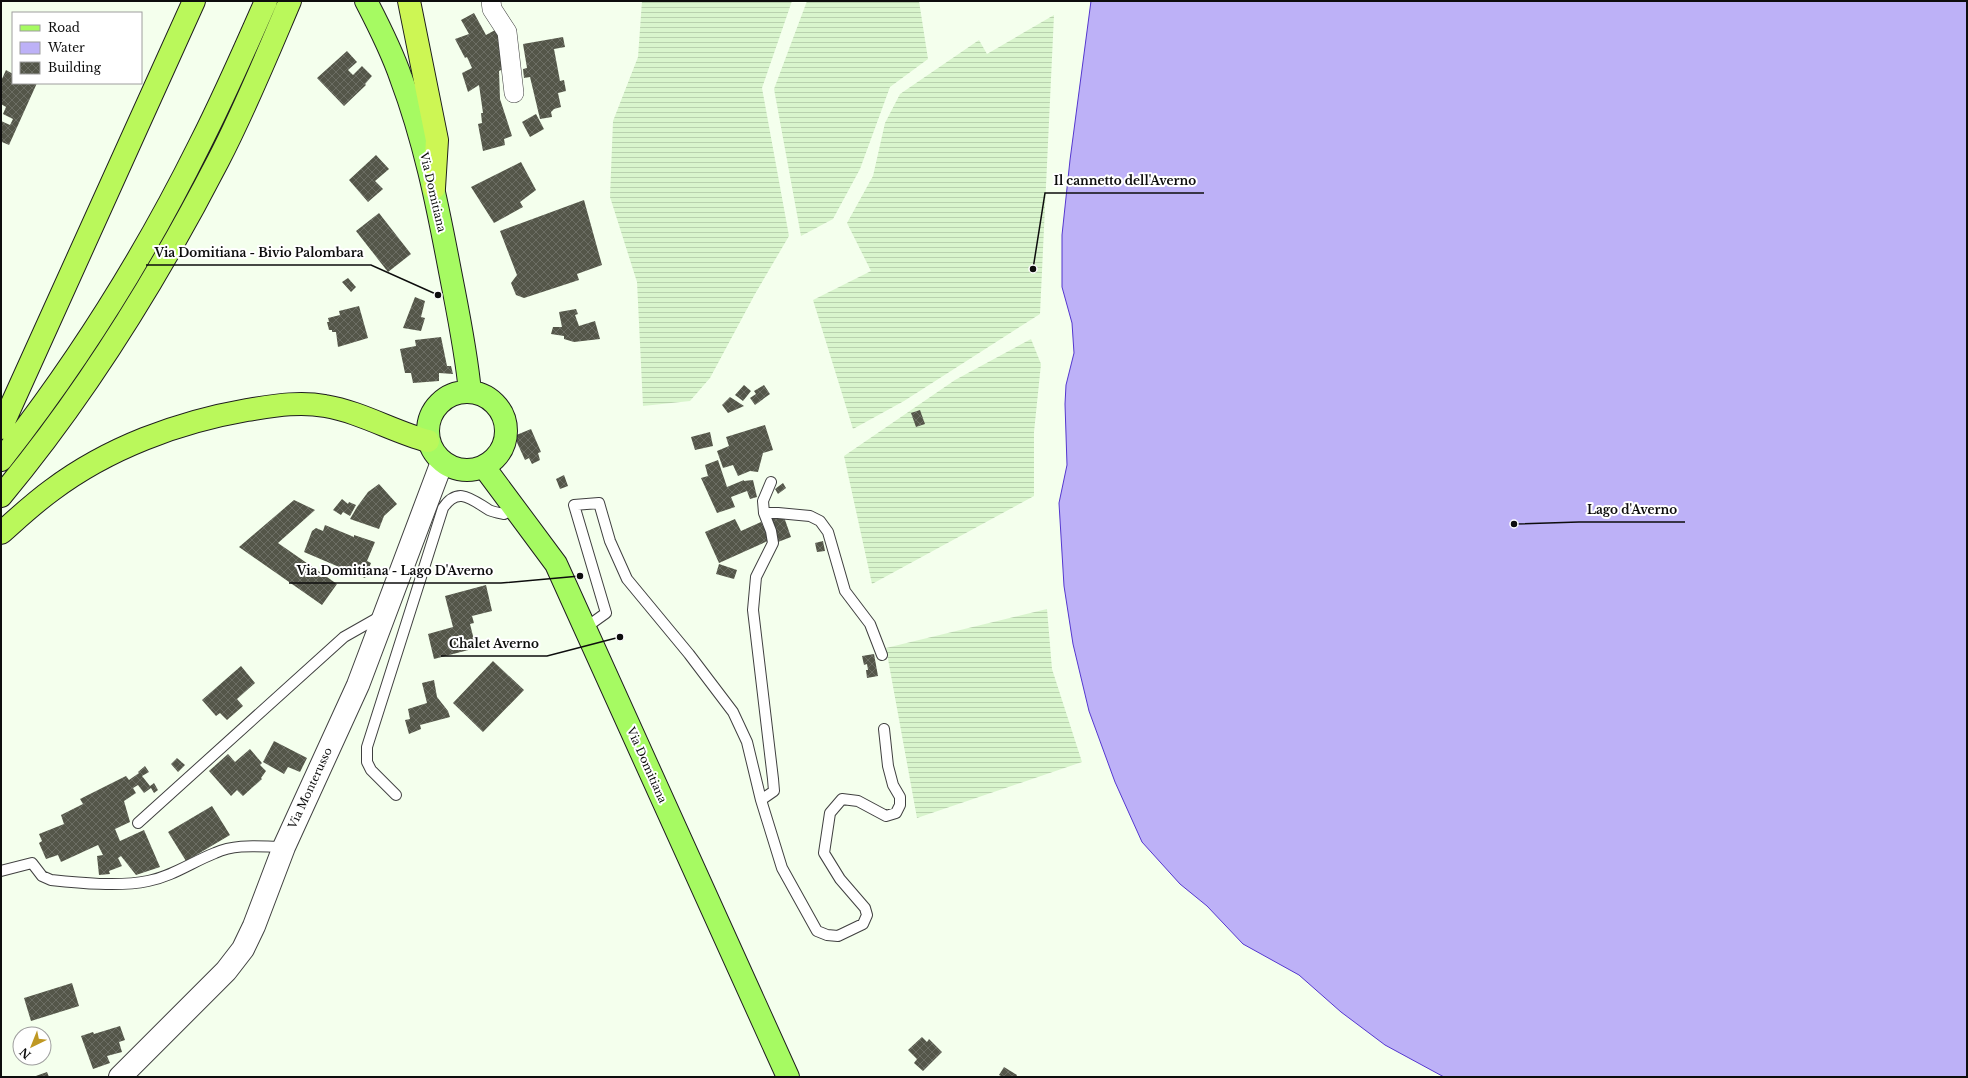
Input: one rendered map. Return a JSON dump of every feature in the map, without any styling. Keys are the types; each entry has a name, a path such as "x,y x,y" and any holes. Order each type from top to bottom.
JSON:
{"highway":[{"path":"1,428 194,1"},
{"path":"1,460 43,405 90,335 146,244 200,145 266,1"},
{"path":"1,496 76,395 134,310 218,161 290,1"},
{"path":"409,1 437,140 434,188"},
{"path":"1,533 53,489 108,455 171,429 236,412 284,404 326,406 428,441"}],"main road":[{"name":"Via Domitiana","path":"366,1 401,78 414,117 434,188 467,358 470,392"},
{"path":"470,392 480,394 497,406 502,414 506,434 504,445 492,461 484,467 462,471 442,462 431,449 427,431 433,410 440,402 454,394 470,392"},
{"name":"Via Domitiana","path":"484,467 556,564 788,1077"}],"street":[{"path":"491,1 492,9 507,32 514,92"},
{"name":"Via Monterusso","path":"120,1077 226,971 243,949 254,926 284,847 358,685 442,462"}],"lane":[{"path":"761,800 774,791 753,610 756,577 773,543 771,531 764,514 763,501 771,482"},
{"path":"396,795 371,770 366,762 367,747 443,508 449,500 459,496 474,499 490,511 504,514 514,508"},
{"path":"585,628 606,613 574,505 599,503 610,541 627,579 689,654 732,712 747,742 761,800 782,868 817,931 827,936 838,936 863,924 867,915 865,908 840,879 824,853 830,813 842,799 858,801 886,816 896,813 900,805 900,797 893,785 888,766 884,729"},
{"path":"764,514 778,513 810,516 820,521 828,532 845,591 870,624 882,655"},
{"path":"138,823 344,637 385,614"},
{"path":"1,871 32,863 42,876 50,880 107,883 147,882 178,872 215,852 242,845 284,847"}],"green space":[{"path":"642,1 792,1 762,88 789,236 755,294 710,378 690,401 643,406 637,282 610,197 613,121 638,57"},
{"path":"807,1 919,1 928,59 890,87 860,169 833,219 801,236 774,89"},
{"path":"1054,15 1040,314 904,401 853,429 813,300 871,271 847,223 873,176 885,123 900,94 979,40 987,54"},
{"path":"1031,339 1041,364 1034,432 1034,496 872,584 844,456 955,380"},
{"path":"1047,609 1052,669 1082,762 917,818 886,648"}],"water":[{"path":"1091,1 1967,1 1967,1077 1444,1077 1385,1045 1341,1012 1299,975 1243,944 1207,906 1180,884 1142,842 1115,782 1089,711 1073,644 1064,586 1059,503 1067,465 1065,404 1066,385 1074,353 1072,323 1062,287 1062,235 1070,160"}],"building":[{"path":"474,13 486,35 497,29 509,66 499,71 500,99 512,136 504,139 505,145 483,151 478,124 482,123 481,113 483,113 479,85 468,92 462,73 472,68 467,57 465,58 455,39 469,34 461,20"},
{"path":"563,37 565,47 554,49 560,81 564,80 566,91 558,93 561,107 554,109 551,112 552,117 540,119 530,77 524,78 523,69 527,68 523,44"},
{"path":"347,51 357,62 348,70 353,75 362,66 372,76 365,84 366,85 344,106 317,78"},
{"path":"6,70 12,73 12,84 37,84 9,145 2,142 1,145 1,121 10,125 13,119 3,114 6,107 1,104 1,81"},
{"path":"536,114 544,129 530,137 522,122"},
{"path":"376,155 389,169 375,181 383,189 368,202 349,180"},
{"path":"521,162 536,190 520,202 523,207 494,223 471,187"},
{"path":"584,200 602,265 577,274 579,280 524,298 516,295 511,283 517,275 500,231"},
{"path":"379,213 411,254 388,272 356,231"},
{"path":"348,278 356,287 351,292 342,282"},
{"path":"415,297 425,301 421,317 425,318 421,331 403,328"},
{"path":"359,306 368,338 338,347 336,332 329,330 327,322 329,322 328,318 340,315 339,311"},
{"path":"576,309 578,314 575,315 579,326 595,321 600,339 574,342 564,339 564,336 551,334 553,327 562,327 559,312"},
{"path":"441,337 447,366 451,366 453,374 439,373 439,381 413,383 411,373 405,373 400,349 416,346 415,340"},
{"path":"744,385 751,391 743,401 735,395"},
{"path":"764,385 770,394 755,405 750,398 756,394 754,391"},
{"path":"730,397 744,406 728,413 722,405"},
{"path":"920,410 925,424 916,427 911,413"},
{"path":"765,425 773,450 763,453 758,472 750,471 738,476 733,465 723,468 717,451 729,446 726,437"},
{"path":"531,429 541,452 538,453 540,460 532,464 529,458 525,460 514,436"},
{"path":"710,432 713,446 695,450 691,437"},
{"path":"718,460 727,487 744,480 753,480 757,497 750,499 747,491 731,497 735,507 717,513 701,478 708,476 705,465"},
{"path":"564,475 568,486 560,489 556,479"},
{"path":"783,483 786,488 778,494 775,489"},
{"path":"379,484 397,504 384,516 379,529 350,519 368,492"},
{"path":"342,499 348,504 349,502 356,505 350,516 343,512 341,515 333,510"},
{"path":"294,500 315,510 278,543 337,584 322,605 239,547"},
{"path":"776,517 777,519 784,517 791,537 778,542 770,519"},
{"path":"735,519 741,531 761,522 770,540 719,563 705,532"},
{"path":"325,525 354,537 354,535 375,542 367,561 371,563 365,578 304,552 312,531 316,528 323,531"},
{"path":"823,541 825,551 817,552 815,543"},
{"path":"719,564 737,570 734,579 716,574"},
{"path":"486,585 492,611 472,616 474,623 470,624 476,648 434,659 428,634 453,627 445,596"},
{"path":"874,654 878,676 867,678 867,664 864,665 862,656"},
{"path":"493,661 524,690 483,732 453,703"},
{"path":"241,666 255,683 237,699 243,706 227,720 220,713 216,716 202,700"},
{"path":"434,680 437,697 448,711 450,717 420,725 421,729 409,734 405,720 410,719 408,709 427,703 422,683"},
{"path":"274,741 307,758 300,772 288,767 284,774 263,762"},
{"path":"250,749 262,763 260,765 266,771 261,778 262,779 243,796 237,790 231,796 209,771 228,754 235,762"},
{"path":"177,758 185,765 178,772 171,764"},
{"path":"145,766 149,772 142,776 150,786 154,783 158,790 154,793 151,788 144,793 138,785 133,788 136,793 124,801 130,822 115,829 120,841 144,830 160,867 136,875 121,856 118,858 122,866 109,871 110,874 99,875 97,856 103,855 98,845 61,862 58,855 46,859 39,843 42,841 39,834 64,824 61,815 83,804 80,799 126,776 129,780 139,773 138,772"},
{"path":"212,806 230,835 186,861 168,832"},
{"path":"72,983 79,1006 31,1021 24,998"},
{"path":"120,1026 125,1040 119,1042 122,1052 107,1056 110,1063 93,1069 81,1036 93,1032 94,1034"},
{"path":"922,1037 927,1042 929,1039 942,1052 923,1071 914,1063 917,1059 908,1050"},
{"path":"1004,1067 1017,1075 1016,1077 1003,1077 999,1075"},
{"path":"47,1072 49,1077 33,1077"}],"place":[{"name":"Il cannetto dell'Averno","path":"1033,269"},
{"name":"Via Domitiana - Bivio Palombara","path":"438,295"},
{"name":"Lago d'Averno","path":"1514,524"},
{"name":"Via Domitiana - Lago D'Averno","path":"580,576"},
{"name":"Chalet Averno","path":"620,637"}]}
